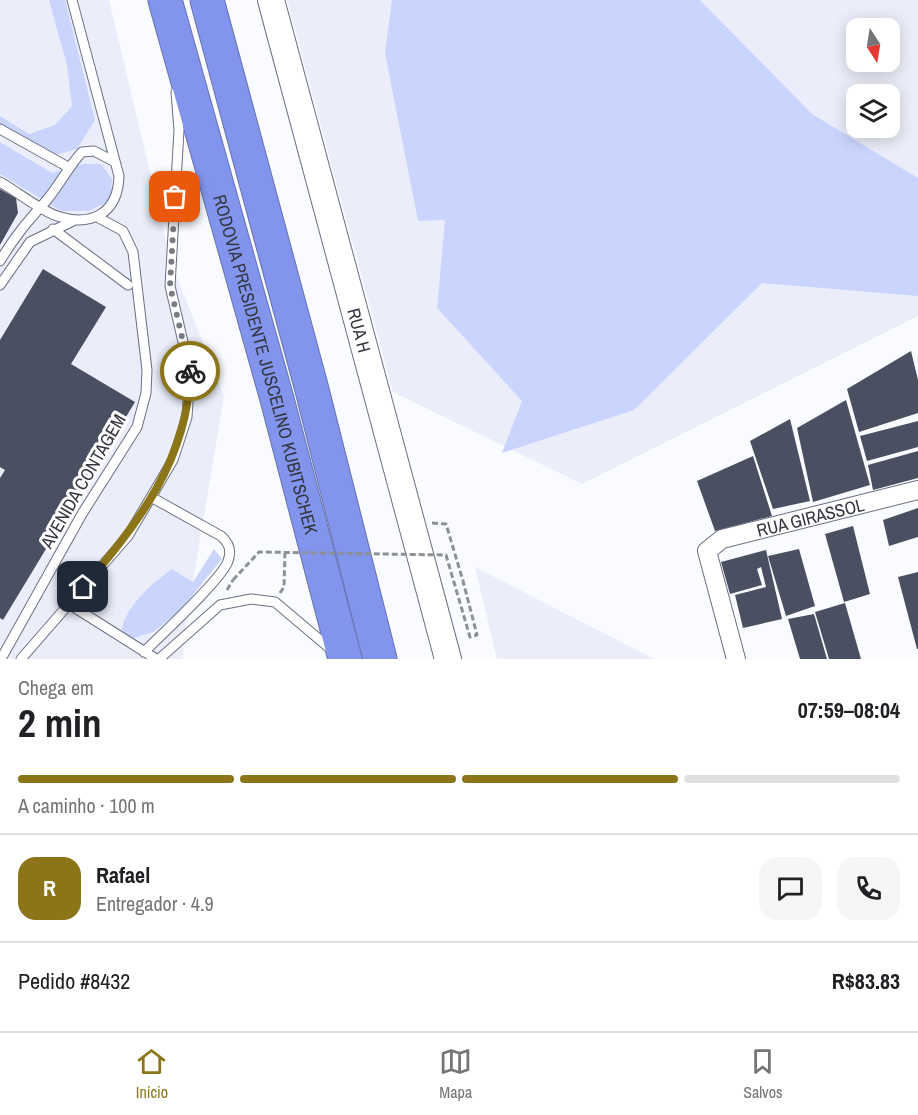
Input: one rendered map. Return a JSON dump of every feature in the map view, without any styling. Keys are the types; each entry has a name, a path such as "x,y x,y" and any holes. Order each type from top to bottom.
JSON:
{"highway":[{"name":"RODOVIA PRESIDENTE JUSCELINO KUBITSCHEK","path":"207,0 311,386 380,659"},
{"name":"RODOVIA PRESIDENTE JUSCELINO KUBITSCHEK","path":"167,8 277,399 343,659"}],"main road":[{"name":"RUA H","path":"271,0 448,659"}],"street":[{"name":"RUA GIRASSOL","path":"736,659 706,551 722,539 918,490"}],"lane":[{"path":"0,285 12,264 30,242 75,220 97,218 113,204 119,191 119,176 72,0"},
{"path":"167,8 174,73"},
{"path":"21,659 128,536 173,460 187,417 190,372 170,286 179,130 175,84"},
{"path":"0,129 68,167"},
{"path":"0,261 29,217 41,206 68,167 82,152 94,151 115,162"},
{"path":"0,182 55,215 75,220"},
{"name":"AVENIDA CONTAGEM","path":"1,659 82,514 137,427 146,393 147,370 133,252 123,231 97,218"},
{"path":"53,229 128,285"},
{"path":"144,652 224,570 230,551 228,542 221,536 151,497"},
{"path":"69,604 157,659 220,606 252,599 275,602 343,659"}],"path":[{"path":"232,580 259,552 446,555 471,637 477,635 446,524 412,522"},
{"path":"284,587 285,552"}],"shaded area":[{"path":"0,0 109,0 172,265 224,396 184,634 183,659 0,659"},
{"path":"49,0 65,0 95,120 77,149 52,156 0,124 0,116 29,134 55,125 72,106 67,65"},
{"path":"287,0 918,0 918,316 582,484 393,392"},
{"path":"392,0 700,0 812,114 846,135 846,138 852,138 918,178 918,296 762,283 634,410 502,453 522,401 437,308 445,220 418,221 385,53"},
{"path":"0,142 52,173 83,164 101,164 112,179 111,200 89,211 61,211 0,174"},
{"path":"214,549 222,559 179,612 153,632 131,639 122,631 128,613 134,604 157,581 172,569 193,582"},
{"path":"475,567 654,659 497,659"}],"building":[{"path":"0,189 16,198 18,213 0,245"},
{"path":"43,269 106,307 71,364 135,402 3,620 0,618 0,478 5,470 0,467 0,340"},
{"path":"911,351 918,380 918,413 859,432 847,389"},
{"path":"846,400 870,485 813,502 797,428"},
{"path":"790,419 810,501 773,509 750,441"},
{"path":"918,421 918,447 867,461 860,436"},
{"path":"918,451 918,478 873,490 868,465"},
{"path":"753,456 772,516 715,531 697,481"},
{"path":"918,508 918,537 889,546 883,520"},
{"path":"853,526 870,594 844,602 825,534"},
{"path":"799,549 815,606 786,616 768,556"},
{"path":"766,550 782,619 743,628 735,595 766,587 761,567 757,569 762,585 730,594 721,562"},
{"path":"918,572 918,649 917,649 898,577"},
{"path":"845,603 861,659 829,659 815,612"},
{"path":"814,614 827,659 800,659 788,619"}],"way so far":[{"path":"175,197 170,286 190,371"}],"route":[{"path":"83,587 128,536 173,460 187,417 190,371"}]}
